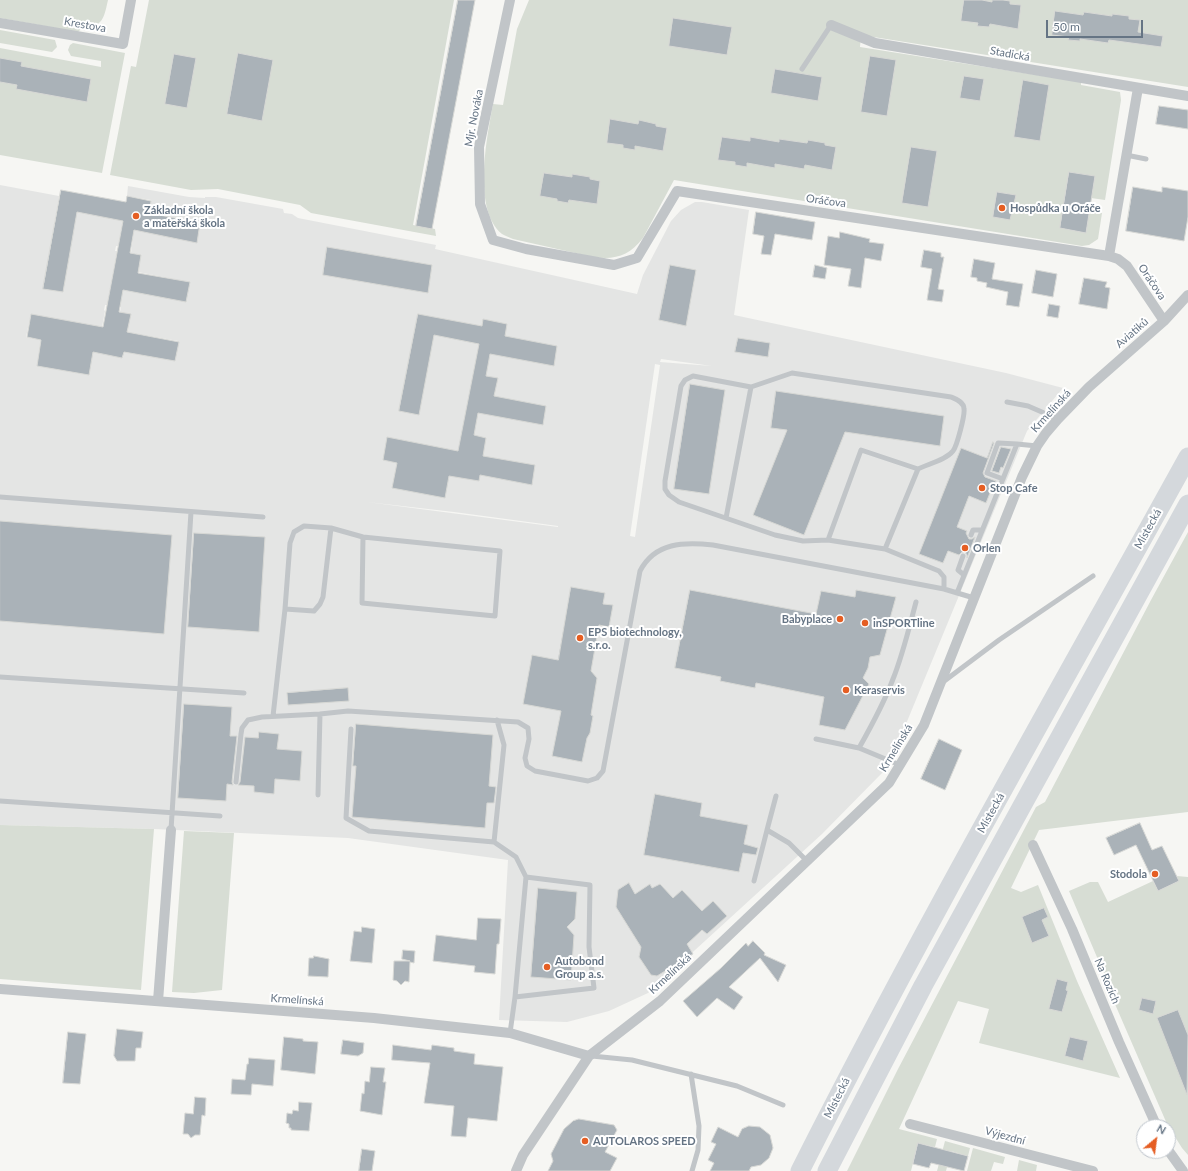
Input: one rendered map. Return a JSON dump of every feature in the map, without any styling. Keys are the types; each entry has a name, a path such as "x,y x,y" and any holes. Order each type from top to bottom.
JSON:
{"highway":[{"name":"Místecká","path":"800,1171 902,974 1188,457"},
{"name":"Místecká","path":"827,1171 923,986 1188,504"}],"street":[{"name":"Krestova","path":"0,23 123,44 131,0"},
{"name":"Mjr. Nováka","path":"493,240 480,204 479,147 510,0"},
{"name":"Stadická","path":"832,25 875,43 1188,96"},
{"path":"1109,256 1138,88"},
{"name":"Oráčova","path":"493,240 526,249 614,264 637,258 677,191 1109,256 1127,266 1164,321"},
{"name":"Aviatiků","path":"1089,387 1164,321 1188,295"},
{"name":"Krmelínská","path":"516,1171 523,1155 589,1056 660,1001 889,783 924,725 1022,478 1037,446 1058,418 1089,387"},
{"path":"158,1001 171,830"},
{"name":"Na Rozích","path":"1033,845 1072,929 1116,1035 1153,1119"},
{"name":"Krmelínská","path":"0,989 374,1018 510,1034 589,1056"},
{"name":"Výjezdní","path":"910,1124 1093,1171"},
{"path":"1174,1159 1183,1171"}],"lane":[{"path":"802,69 832,25"},
{"path":"1126,155 1146,159"},
{"path":"828,540 861,450 918,469 946,457 953,451 958,442 964,408 961,402 951,397 792,373 751,387 693,376 685,380 681,386 665,481 665,489 669,495 679,502 776,535 803,540 828,540 885,549 939,571 944,577 944,589"},
{"path":"726,518 751,387"},
{"path":"1007,402 1028,406 1058,418"},
{"path":"1003,479 987,473 998,443 1037,446"},
{"path":"957,593 1017,444"},
{"path":"885,549 918,469"},
{"path":"0,497 262,518"},
{"path":"171,830 191,512"},
{"path":"273,716 285,609 290,543 294,532 304,526 331,528 363,537 500,551 495,616 362,604 363,537"},
{"path":"285,609 314,611 324,598 331,528"},
{"path":"971,535 973,530 982,530"},
{"path":"236,782 241,734 245,722 253,718 348,711 518,722 528,728 529,739 525,758 527,766 534,771 588,781 597,778 603,771 640,570 650,556 669,545 697,543 713,545 944,589 974,598"},
{"path":"963,556 958,570 964,575"},
{"path":"940,684 999,640 1093,576"},
{"path":"859,748 882,705 894,678 906,641 916,602"},
{"path":"0,677 244,693"},
{"path":"318,795 320,714"},
{"path":"494,842 504,745 498,720"},
{"path":"351,729 346,818 369,831 494,842 516,857 526,877 510,1034"},
{"path":"816,739 859,748 900,765"},
{"path":"754,881 776,796"},
{"path":"0,801 220,816"},
{"path":"767,830 789,843 807,861"},
{"path":"515,996 594,988 589,947 590,885 526,877"},
{"path":"589,1056 632,1060 691,1074 737,1086 784,1105"},
{"path":"691,1074 699,1126 698,1150 692,1171"}],"shaded area":[{"path":"0,0 108,0 104,17 94,26 82,28 78,32 0,18"},
{"path":"149,0 454,0 413,225 435,229 436,236 311,213 300,205 218,189 191,190 110,175 131,66 136,67"},
{"path":"529,0 1188,0 1188,87 861,35 860,47 1081,82 1081,85 1120,92 1121,100 1105,200 1091,198 1095,177 1069,172 1060,228 1086,233 1089,211 1102,213 1098,239 1089,245 1082,246 674,180 643,238 638,244 627,253 615,257 593,257 513,239 504,235 493,223 487,208 484,191 485,153 493,104 503,105 517,29"},
{"path":"0,30 55,40 57,47 52,52 0,43"},
{"path":"73,43 125,53 102,173 0,155 0,48 101,67 101,61 71,56 68,50 70,45"},
{"path":"0,185 59,196 43,289 62,292 77,212 123,220 118,246 116,246 115,251 117,251 107,305 105,305 104,310 102,327 31,314 26,337 35,339 41,337 37,366 88,375 93,352 122,357 123,352 175,361 178,341 127,332 120,312 121,307 119,307 122,290 186,301 189,282 138,272 141,255 131,253 134,230 197,242 200,223 149,212 151,200 127,196 128,186 189,197 216,197 283,209 284,213 292,214 298,218 436,245 435,249 637,294 643,275 671,221 681,210 695,202 702,202 749,210 734,315 1006,373 1063,388 1027,431 901,736 883,772 822,834 648,993 609,1011 567,1022 499,1020 508,860 348,838 154,829 0,825","holes":["661,359 712,366 660,362","655,364 660,365 635,537 630,536","367,502 454,512 558,527"]},
{"path":"1188,532 1188,812 1039,830 1011,888 1021,892 1038,885 1077,981 1120,1078 979,1043 989,1009 958,1001 899,1129 937,1139 935,1147 918,1143 911,1171 847,1171 898,1069 1036,807 1045,802"},
{"path":"0,825 154,829 141,990 0,979"},
{"path":"184,831 234,833 222,990 194,993 172,992"},
{"path":"1177,876 1188,877 1188,1155 1176,1138 1176,1119 1165,1119 1108,988 1110,988 1069,891 1090,882 1098,882 1108,902 1153,881 1158,891 1179,881"},
{"path":"945,1141 970,1148 968,1156 951,1151 946,1171 937,1171"},
{"path":"973,1148 1005,1157 1003,1164 994,1162 991,1171 967,1171"},
{"path":"1019,1160 1037,1165 1036,1171 1017,1171"}],"building":[{"path":"458,0 475,0 432,229 416,226"},
{"path":"964,0 982,0 992,2 992,0 1003,0 1010,1 1010,4 1021,5 1018,29 990,24 989,27 977,26 978,23 961,21"},
{"path":"1055,11 1083,15 1084,12 1112,16 1112,14 1129,16 1129,19 1140,20 1138,32 1163,36 1161,47 1109,40 1108,43 1080,39 1080,41 1068,40 1069,37 1052,35"},
{"path":"673,18 732,27 727,55 669,46"},
{"path":"238,53 273,60 262,121 227,114"},
{"path":"174,54 196,58 187,108 165,104"},
{"path":"870,56 896,60 887,116 861,112"},
{"path":"0,58 22,62 21,66 91,79 87,102 16,89 17,85 0,82"},
{"path":"775,69 822,77 818,101 771,93"},
{"path":"964,76 984,79 980,101 960,98"},
{"path":"1023,80 1049,85 1040,141 1014,137"},
{"path":"1159,106 1188,110 1188,129 1156,124"},
{"path":"610,119 638,124 639,120 667,128 663,151 635,146 635,150 623,148 623,145 607,143"},
{"path":"722,137 750,141 750,137 779,142 779,139 807,143 808,140 825,143 825,145 836,147 832,170 805,165 804,169 775,164 775,168 747,163 747,167 735,165 735,162 718,160"},
{"path":"911,147 937,151 928,207 902,203"},
{"path":"1069,172 1095,176 1086,233 1060,228"},
{"path":"544,173 572,177 572,174 590,177 590,179 600,181 597,204 569,200 568,203 557,201 557,199 540,196"},
{"path":"1133,187 1162,192 1162,187 1188,191 1188,217 1184,241 1126,231"},
{"path":"61,190 126,202 127,196 151,201 149,213 200,223 197,243 134,230 130,253 141,255 138,273 190,282 186,302 123,290 119,312 131,314 127,332 179,342 175,361 124,352 122,358 93,352 89,375 37,366 41,340 27,337 31,314 103,327 123,221 77,212 63,292 43,289"},
{"path":"997,192 1016,195 1010,220 993,217"},
{"path":"756,212 815,222 812,240 775,234 771,255 761,254 764,236 753,234"},
{"path":"840,232 870,239 869,242 884,244 881,261 865,258 861,288 848,286 851,269 824,265 828,236 839,238"},
{"path":"327,247 432,265 428,293 323,275"},
{"path":"924,250 941,253 941,257 944,257 938,289 944,290 942,302 927,300 932,269 921,267"},
{"path":"974,259 995,263 992,279 1023,284 1019,307 1006,305 1008,292 986,287 987,283 977,281 977,278 971,277"},
{"path":"670,265 696,270 686,326 659,320"},
{"path":"815,265 827,268 825,279 813,277"},
{"path":"1036,270 1057,274 1053,297 1032,293"},
{"path":"1084,278 1107,282 1105,287 1110,288 1107,309 1079,304"},
{"path":"1049,304 1060,306 1058,318 1047,316"},
{"path":"418,314 482,326 483,319 507,324 505,336 557,346 554,366 490,354 486,376 498,378 494,396 546,406 543,425 478,413 474,435 486,438 483,456 535,465 532,485 480,475 479,481 449,476 445,498 392,488 397,463 383,460 387,437 458,451 479,344 434,335 419,415 399,411"},
{"path":"738,338 770,343 768,357 735,352"},
{"path":"690,384 725,390 709,494 674,489"},
{"path":"776,391 944,416 940,446 845,432 804,535 753,515 787,430 771,428"},
{"path":"993,442 994,443 983,473 985,477 996,481 995,484 994,483 986,503 969,496 957,527 967,531 966,533 969,539 975,537 967,558 965,552 962,552 959,555 948,551 943,563 919,554 961,448 987,458"},
{"path":"1001,447 1011,449 1003,468 1001,467 999,473 992,471"},
{"path":"0,521 172,535 164,634 0,621"},
{"path":"194,533 265,537 259,632 188,627"},
{"path":"571,587 605,593 603,604 613,605 609,627 599,625 591,671 597,678 591,715 593,716 582,762 552,756 561,711 523,704 532,655 558,660"},
{"path":"690,590 816,614 821,591 855,597 856,590 896,597 880,655 870,657 868,668 863,678 869,684 845,730 819,725 824,697 756,683 755,688 720,681 721,677 675,668"},
{"path":"348,688 349,701 288,705 287,693"},
{"path":"184,704 232,707 230,736 237,736 232,782 233,785 227,784 226,801 178,798"},
{"path":"356,724 493,735 489,786 496,787 494,803 487,803 485,828 352,817 356,766 353,766"},
{"path":"259,732 279,734 277,749 302,751 300,781 275,779 274,794 254,792 254,786 238,785 240,782 245,737 258,738"},
{"path":"939,739 962,750 945,790 921,779"},
{"path":"655,794 702,803 700,816 748,825 744,844 758,848 756,855 743,853 739,872 644,855"},
{"path":"1140,823 1152,850 1162,846 1179,881 1158,891 1136,845 1114,855 1106,838"},
{"path":"629,883 635,894 650,884 652,888 660,884 673,898 682,890 702,911 713,901 727,916 707,934 702,930 687,944 693,954 657,976 651,975 639,957 641,947 616,907 618,890"},
{"path":"538,888 577,892 575,919 567,927 574,935 571,980 531,977"},
{"path":"1044,908 1048,917 1042,920 1049,936 1032,943 1022,917"},
{"path":"478,918 501,919 499,944 497,944 495,974 474,972 475,966 433,961 436,935 476,940"},
{"path":"362,927 375,929 372,963 350,961 354,931 361,932"},
{"path":"753,941 765,953 764,955 786,965 778,982 760,958 729,987 743,997 734,1010 717,998 697,1017 683,1001 721,968 746,943 748,946"},
{"path":"403,950 415,951 414,963 410,962 409,982 405,981 401,985 397,981 393,980 394,961 410,961 402,959"},
{"path":"314,956 329,959 328,977 308,976 309,958 313,958"},
{"path":"1057,979 1068,982 1066,990 1068,991 1062,1012 1049,1009"},
{"path":"1142,998 1156,1001 1153,1014 1139,1010"},
{"path":"1178,1010 1188,1035 1187,1095 1157,1018"},
{"path":"117,1029 143,1032 141,1048 136,1048 135,1061 117,1061 114,1056"},
{"path":"68,1032 86,1034 80,1084 63,1083"},
{"path":"284,1037 318,1042 315,1074 281,1070"},
{"path":"1070,1037 1088,1041 1083,1061 1065,1056"},
{"path":"343,1040 364,1043 363,1053 358,1056 341,1054"},
{"path":"393,1045 431,1050 432,1045 454,1048 454,1051 475,1054 474,1064 503,1067 497,1121 468,1118 466,1137 451,1136 454,1106 424,1103 430,1063 392,1060"},
{"path":"249,1058 275,1060 273,1086 252,1084 251,1095 231,1094 232,1079 245,1080"},
{"path":"371,1067 385,1068 383,1082 386,1082 382,1115 360,1111 365,1081 369,1082"},
{"path":"195,1097 206,1098 205,1116 202,1115 200,1135 195,1135 191,1138 188,1134 183,1134 185,1113 193,1114"},
{"path":"299,1102 312,1103 309,1131 291,1130 291,1128 289,1128 289,1124 286,1123 287,1113 292,1114 293,1110 298,1111"},
{"name":"AUTOLAROS SPEED","path":"579,1119 614,1125 617,1130 605,1152 617,1158 610,1171 548,1171 553,1161 551,1154 564,1129 573,1121"},
{"path":"749,1126 760,1127 770,1135 773,1148 769,1158 761,1165 751,1167 749,1171 710,1171 714,1163 708,1160 716,1144 711,1142 718,1127 738,1137 742,1129"},
{"path":"918,1143 968,1156 964,1171 931,1163 929,1168 913,1164"},
{"path":"362,1149 375,1151 372,1171 359,1171"}],"place":[{"name":"Hospůdka u Oráče","path":"1002,208"},
{"name":"Základní škola a mateřská škola","path":"136,216"},
{"name":"Stop Cafe","path":"982,488"},
{"name":"Orlen","path":"965,548"},
{"name":"Babyplace","path":"840,619"},
{"name":"inSPORTline","path":"865,623"},
{"name":"EPS biotechnology, s.r.o.","path":"580,638"},
{"name":"Keraservis","path":"846,690"},
{"name":"Stodola","path":"1155,874"},
{"name":"Autobond Group a.s.","path":"547,967"},
{"name":"AUTOLAROS SPEED","path":"585,1141"}]}
